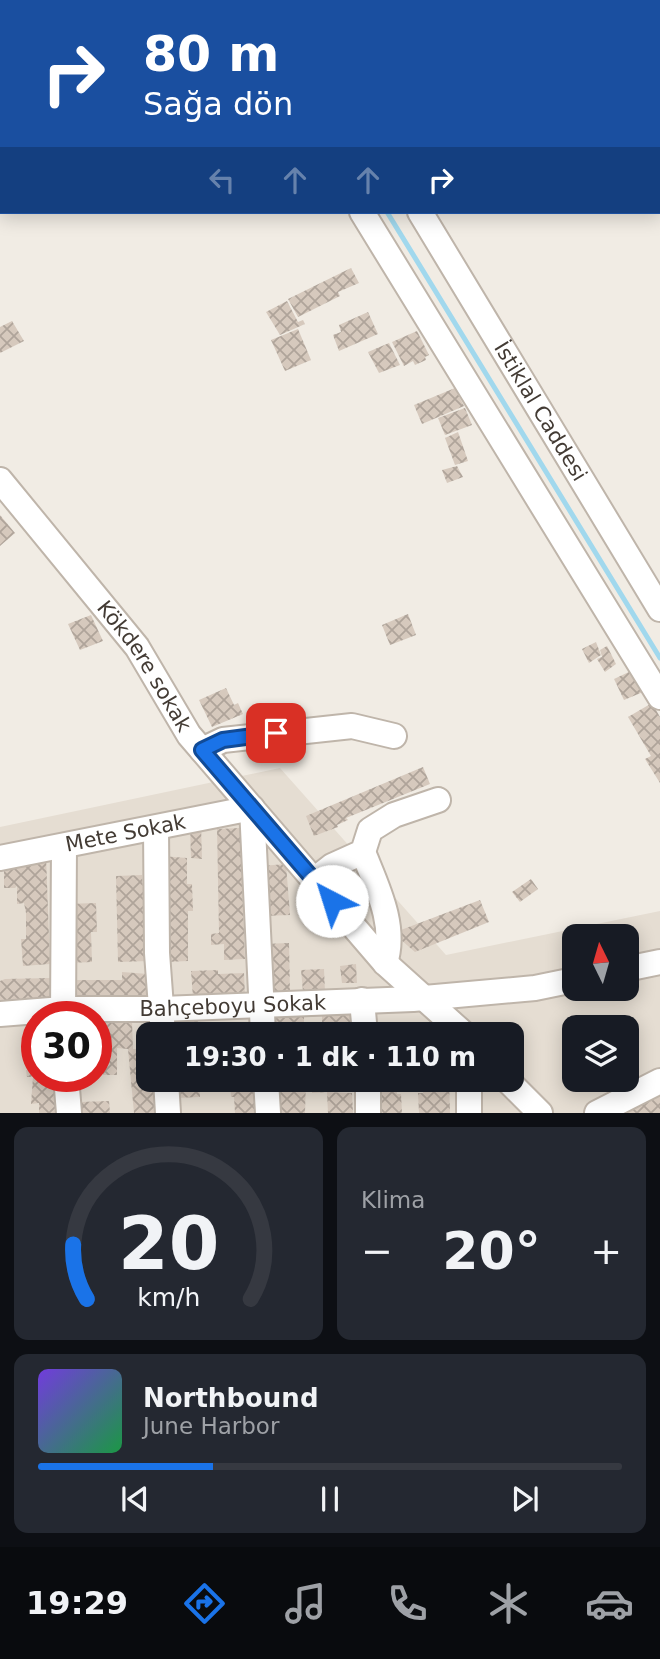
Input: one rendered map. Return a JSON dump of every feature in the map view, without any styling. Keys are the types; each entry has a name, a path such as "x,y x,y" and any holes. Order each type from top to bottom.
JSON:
{"street":[{"path":"363,214 660,697"},
{"name":"İstiklal Caddesi","path":"421,214 660,610"},
{"name":"Kökdere sokak","path":"0,480 137,647 189,734 202,750 385,963 451,1022"},
{"path":"202,750 223,740 352,726 394,736"},
{"path":"385,963 389,949 389,928 363,852 370,830 394,815 438,800"},
{"path":"252,808 261,1022"},
{"name":"Mete Sokak","path":"0,858 252,808"},
{"path":"156,828 157,953 163,1022"},
{"path":"63,1001 64,846"},
{"path":"314,880 331,866 363,852"},
{"path":"639,966 660,962"},
{"name":"Bahçeboyu Sokak","path":"112,1011 424,998 535,988 562,982"},
{"path":"362,1000 364,1022"},
{"name":"Bahçeboyu Sokak","path":"0,1014 21,1014"},
{"path":"597,1113 660,1081"},
{"path":"67,1092 69,1113"},
{"path":"167,1092 168,1113"},
{"path":"267,1092 268,1113"},
{"path":"368,1092 368,1113"},
{"path":"469,1092 469,1113"},
{"path":"519,1092 540,1113"}],"shaded area":[{"path":"280,768 446,955 562,931 562,1001 639,1001 639,924 597,924 660,911 660,1113 0,1113 0,827"}],"building":[{"path":"351,268 359,283 338,292 340,296 298,317 288,299"},
{"path":"287,301 298,322 303,320 305,324 280,335 266,312"},
{"path":"368,312 378,334 339,351 333,335 341,332 339,325"},
{"path":"12,321 24,341 0,353 0,327"},
{"path":"298,329 311,360 285,371 271,340"},
{"path":"417,331 429,355 425,357 426,360 415,365 413,361 404,366 392,342"},
{"path":"389,343 400,365 379,373 368,352"},
{"path":"455,388 464,406 422,424 414,405"},
{"path":"465,408 472,425 445,435 438,418"},
{"path":"458,432 468,461 455,465 445,438"},
{"path":"457,466 463,477 447,483 442,470"},
{"path":"0,515 15,533 0,546"},
{"path":"408,614 416,635 390,645 382,625"},
{"path":"91,615 103,641 80,650 68,624"},
{"path":"596,642 601,655 589,663 582,649"},
{"path":"607,646 616,664 605,672 597,659 602,657 603,660 600,650"},
{"path":"633,670 643,692 624,700 614,679"},
{"path":"226,688 234,705 238,703 243,714 212,727 199,700"},
{"path":"652,703 660,717 660,783 645,759 651,756 628,717"},
{"path":"423,767 430,784 346,818 348,820 337,825 338,827 314,836 306,816"},
{"path":"201,825 202,859 191,858 190,827"},
{"path":"240,828 245,959 224,960 224,944 211,945 211,934 219,933 217,829"},
{"path":"46,856 50,964 23,966 21,939 26,939 26,913 24,903 17,904 17,886 4,888 4,860"},
{"path":"162,856 187,858 187,884 192,884 193,911 188,911 188,961 166,962"},
{"path":"286,864 290,915 264,916 261,866"},
{"path":"142,875 148,961 118,962 116,876"},
{"path":"531,879 538,889 520,902 512,892"},
{"path":"480,900 489,922 415,952 393,933"},
{"path":"96,903 97,932 91,932 92,962 68,963 65,904"},
{"path":"289,943 290,994 264,995 262,944"},
{"path":"356,964 357,983 342,983 340,966"},
{"path":"324,969 325,992 303,992 301,970"},
{"path":"218,970 218,974 244,973 245,996 193,998 191,971"},
{"path":"122,972 148,974 148,999 69,1001 68,980 122,980"},
{"path":"50,978 51,1001 21,1001 21,1005 0,1006 0,981"},
{"path":"350,1012 350,1022 322,1022 322,1013"},
{"path":"304,1014 304,1022 275,1022 275,1015"},
{"path":"198,1017 198,1022 174,1022 174,1019"},
{"path":"132,1021 133,1049 136,1049 136,1092 157,1092 158,1113 134,1113 128,1049 117,1048 117,1075 112,1075 112,1022"},
{"path":"32,1092 60,1092 61,1113 39,1113 39,1103 31,1104"},
{"path":"176,1092 200,1092 200,1097 176,1098"},
{"path":"231,1092 255,1092 256,1113 235,1113 234,1097 231,1097"},
{"path":"276,1092 306,1092 305,1113 276,1113"},
{"path":"327,1092 352,1093 353,1113 328,1113"},
{"path":"370,1092 401,1094 402,1113 371,1113"},
{"path":"449,1092 450,1113 419,1113 418,1093"},
{"path":"660,1092 660,1113 624,1113"},
{"path":"109,1101 110,1113 79,1113 79,1102"}],"waterway":[{"path":"388,214 660,658"}],"route":[{"path":"276,733 223,740 202,750 332,901"}]}
